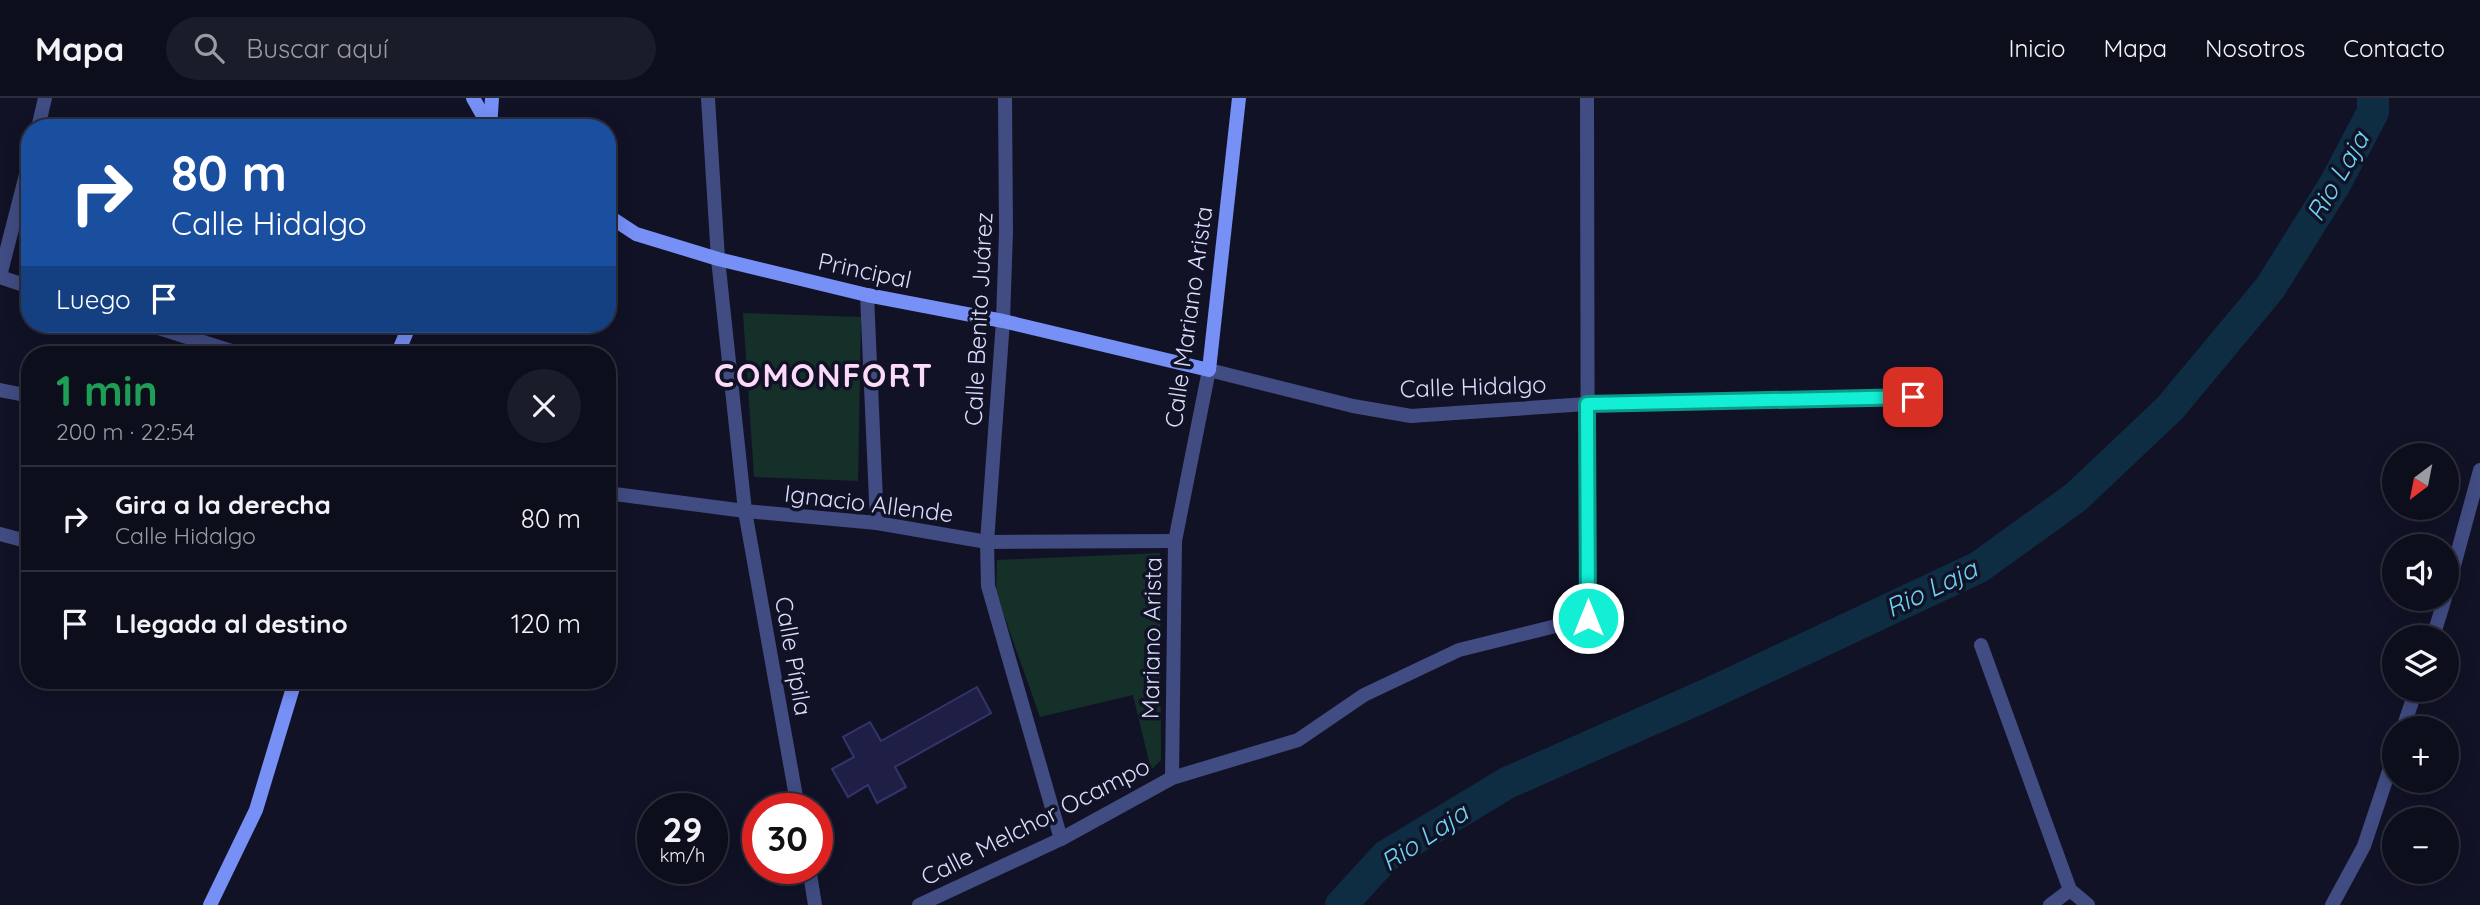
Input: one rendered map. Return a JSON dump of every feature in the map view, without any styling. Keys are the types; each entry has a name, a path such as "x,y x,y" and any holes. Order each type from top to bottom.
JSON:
{"street":[{"path":"40,119 45,98"},
{"path":"473,98 485,119"},
{"path":"491,119 492,98"},
{"name":"Calle Pípila","path":"708,98 718,260 745,511 795,793"},
{"name":"Calle Benito Juárez","path":"1005,98 1006,231 1003,321 987,542 988,586 1061,839"},
{"name":"Calle Mariano Arista","path":"1175,541 1209,370 1239,98"},
{"path":"1587,98 1587,404"},
{"path":"21,194 0,277 21,284"},
{"name":"Principal","path":"616,221 636,234 718,260 867,295 1003,321"},
{"path":"867,295 877,523"},
{"name":"Calle Hidalgo","path":"1003,321 1353,406 1411,416 1587,404 1913,397"},
{"path":"174,333 216,346"},
{"path":"0,390 21,394"},
{"name":"Calle Melchor Ocampo","path":"919,905 1061,839 1172,778 1298,740 1364,695 1459,650 1588,618 1587,404"},
{"path":"2459,548 2480,470"},
{"name":"Ignacio Allende","path":"616,494 745,511 877,523 987,542 1175,541"},
{"path":"0,534 21,540"},
{"name":"Mariano Arista","path":"1172,778 1175,541"},
{"path":"1981,645 2070,890 2088,905"},
{"path":"210,905 256,810 293,689"},
{"path":"2332,905 2364,846 2382,791"},
{"path":"811,884 815,905"},
{"path":"2050,905 2070,890"}],"green space":[{"path":"743,313 861,317 858,481 754,477"},
{"path":"1160,553 1161,760 1151,770 1133,695 1040,717 996,593 997,560"}],"building":[{"path":"977,687 991,713 895,767 906,787 877,803 868,785 848,797 832,769 854,757 843,737 870,722 881,741"}],"waterway":[{"name":"Rio Laja","path":"1341,905 1386,856 1507,783 1713,692 1979,567 2076,497 2170,408 2270,288 2335,184 2373,112 2373,98"}],"district":[{"name":"COMONFORT","path":"824,375"}],"route":[{"path":"1588,618 1587,404 1913,397"}]}
